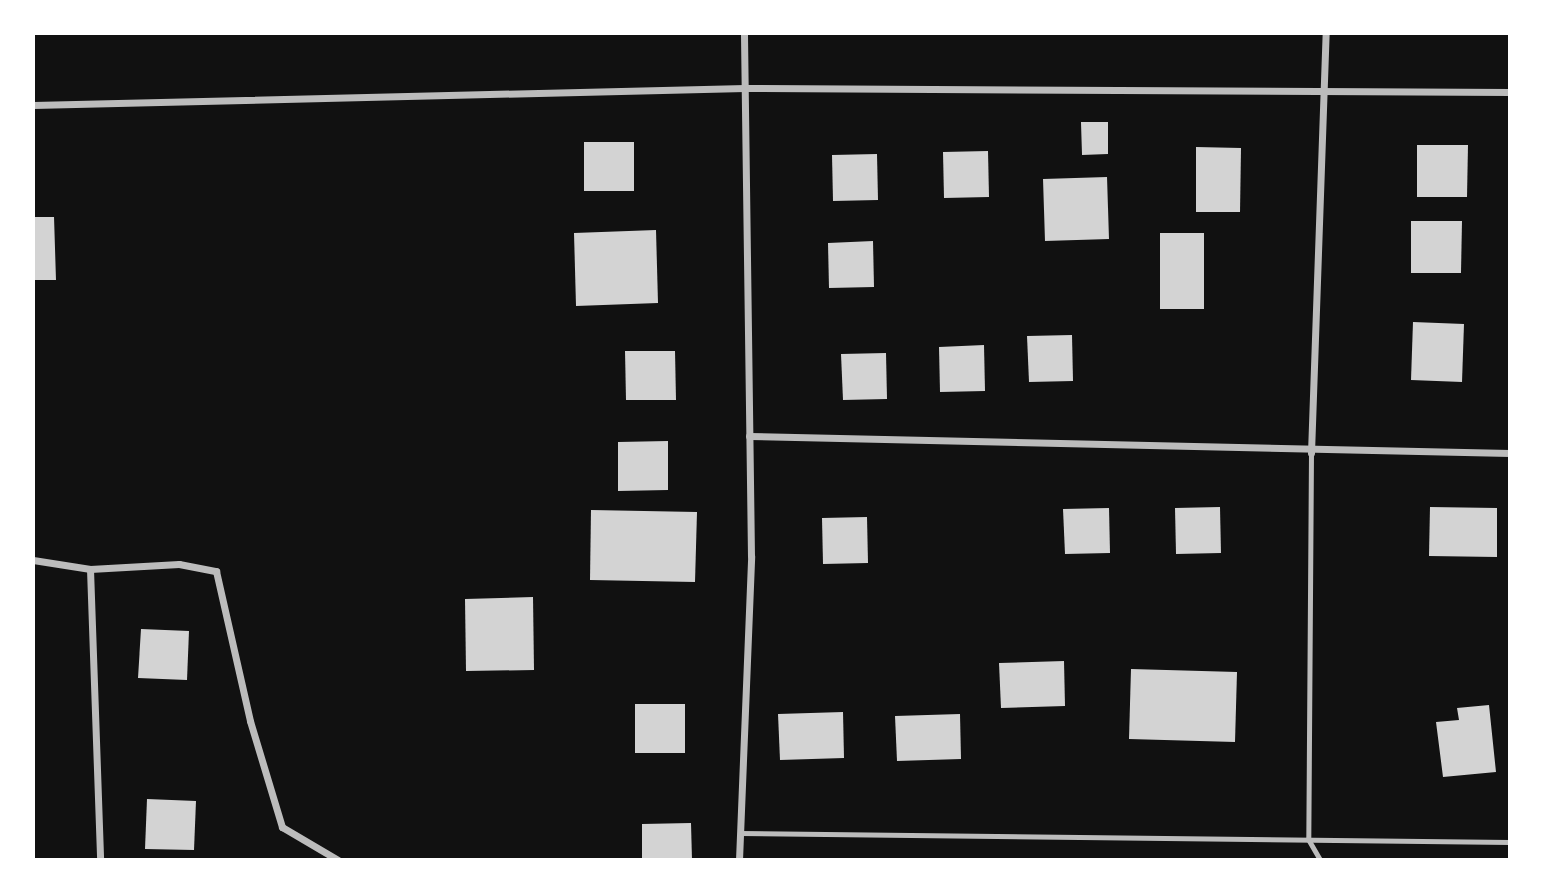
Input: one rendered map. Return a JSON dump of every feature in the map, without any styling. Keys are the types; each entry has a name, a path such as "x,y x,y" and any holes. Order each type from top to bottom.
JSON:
{"street":[{"path":"739,860 749,436 744,33"},
{"path":"1311,453 1326,92 1326,33"},
{"path":"33,105 745,88 1510,92"},
{"path":"749,436 1311,453 1510,453"},
{"path":"33,560 90,569 179,564 216,571 250,721 282,827 338,860"},
{"path":"90,569 100,860"}],"lane":[{"path":"1311,453 1308,839 1320,860"},
{"path":"740,833 1510,842"}],"building":[{"path":"1081,122 1108,122 1108,154 1082,155"},
{"path":"584,142 634,142 634,191 584,191"},
{"path":"1417,145 1468,145 1467,197 1417,197"},
{"path":"1196,147 1241,148 1240,212 1196,212"},
{"path":"988,151 989,197 944,198 943,152"},
{"path":"877,154 878,200 833,201 832,155"},
{"path":"1107,177 1109,239 1045,241 1043,179"},
{"path":"33,217 54,217 56,280 33,280"},
{"path":"1411,221 1462,221 1461,273 1411,273"},
{"path":"656,230 658,303 576,306 574,233"},
{"path":"1160,233 1204,233 1204,309 1160,309"},
{"path":"873,241 874,287 829,288 828,243"},
{"path":"1413,322 1464,324 1462,382 1411,380"},
{"path":"1072,335 1073,381 1029,382 1027,336"},
{"path":"984,345 985,391 940,392 939,347"},
{"path":"625,351 675,351 676,400 626,400"},
{"path":"886,353 887,399 843,400 841,354"},
{"path":"668,441 668,490 618,491 618,442"},
{"path":"1220,507 1221,553 1176,554 1175,508"},
{"path":"1430,507 1497,508 1497,557 1429,556"},
{"path":"1109,508 1110,553 1065,554 1063,509"},
{"path":"591,510 697,512 695,582 590,580"},
{"path":"867,517 868,563 823,564 822,518"},
{"path":"533,597 534,670 466,671 465,599"},
{"path":"141,629 189,631 187,680 138,678"},
{"path":"1064,661 1065,706 1001,708 999,663"},
{"path":"1131,669 1237,672 1235,742 1129,739"},
{"path":"635,704 685,704 685,753 635,753"},
{"path":"1489,705 1496,772 1443,777 1436,722 1459,720 1457,708"},
{"path":"843,712 844,758 780,760 778,714"},
{"path":"960,714 961,759 897,761 895,716"},
{"path":"147,799 196,801 194,850 145,849"},
{"path":"691,823 692,860 642,860 642,824"}]}
